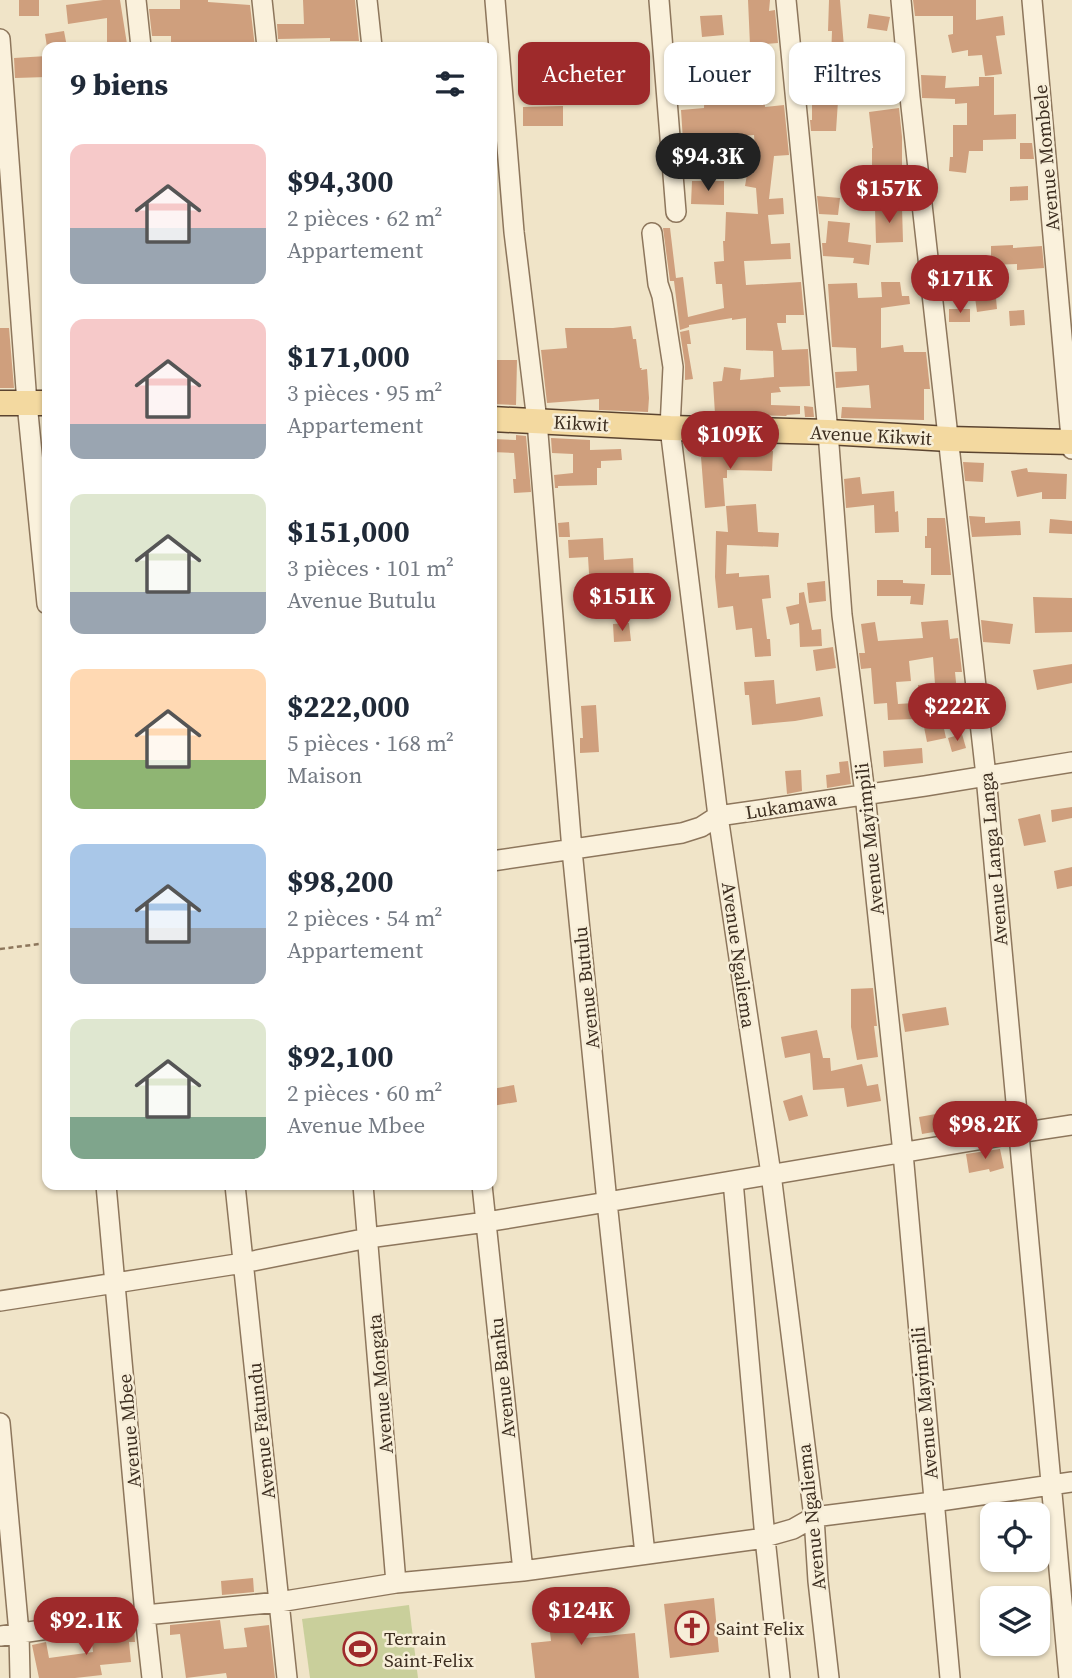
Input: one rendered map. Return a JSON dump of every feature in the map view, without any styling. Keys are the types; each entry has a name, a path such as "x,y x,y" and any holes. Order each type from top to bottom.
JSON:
{"main road":[{"path":"0,402 37,403"},
{"name":"Kikwit","path":"497,419 670,429"},
{"name":"Avenue Kikwit","path":"670,429 828,432 1072,442"}],"street":[{"path":"136,0 140,42"},
{"path":"262,0 266,42"},
{"path":"367,0 371,42"},
{"name":"Avenue Butulu","path":"495,0 514,232 537,421 572,850 645,1554"},
{"path":"659,0 676,212"},
{"name":"Avenue Mayimpili","path":"786,0 828,432 842,615 865,794 903,1153 950,1678"},
{"name":"Avenue Langa Langa","path":"901,0 986,776 1069,1678"},
{"name":"Avenue Mombele","path":"1032,0 1072,449"},
{"path":"0,39 37,403 42,504"},
{"name":"Avenue Ngaliema","path":"652,233 673,366 670,429 718,816 771,1174 814,1517 829,1678"},
{"name":"Lukamawa","path":"497,860 682,833 701,827 718,816 1072,762"},
{"path":"0,1301 243,1264 368,1238 486,1222 1072,1125"},
{"path":"733,1181 780,1678"},
{"name":"Avenue Mbee","path":"107,1190 152,1678"},
{"name":"Avenue Fatundu","path":"236,1190 287,1678"},
{"name":"Avenue Mongata","path":"363,1190 397,1583"},
{"name":"Avenue Banku","path":"483,1190 523,1571"},
{"path":"0,1423 9,1635 20,1678"},
{"path":"9,1635 145,1615 279,1602 397,1583 523,1571 765,1538 793,1529 814,1517 1072,1482"}],"path":[{"path":"0,949 42,944"}],"green space":[{"name":"Terrain Saint-Felix","path":"409,1605 418,1678 310,1678 302,1619"}],"building":[{"path":"19,0 39,0 39,16 19,16"},
{"path":"120,0 127,42 107,42 107,18 68,24 66,5"},
{"path":"180,0 250,5 254,42 171,42 171,36 152,36 149,9 180,9"},
{"path":"303,0 355,0 359,41 330,41 330,38 278,39 277,24 304,24"},
{"path":"748,0 770,0 769,11 775,10 778,43 750,42"},
{"path":"829,0 840,0 844,42 832,42 832,31 828,31"},
{"path":"913,0 976,0 976,20 1003,16 1005,35 996,36 1002,74 985,76 982,55 968,56 968,50 952,53 948,35 953,34 953,16 915,16"},
{"path":"869,14 890,17 887,31 867,28"},
{"path":"722,15 724,35 702,37 700,16"},
{"path":"64,31 66,42 46,42 45,34"},
{"path":"42,56 42,77 15,78 14,58"},
{"path":"921,75 946,76 945,88 979,86 979,77 994,77 994,115 1016,114 1016,139 983,140 983,151 969,151 966,173 949,171 950,157 953,157 953,125 967,125 967,103 955,104 955,99 922,98"},
{"path":"704,105 784,105 789,155 774,156 769,199 783,198 784,214 768,215 771,244 790,243 791,259 744,261 746,285 801,282 804,315 786,315 786,323 777,323 782,350 808,349 810,386 779,387 781,392 771,393 771,405 800,406 800,414 715,414 713,382 722,381 724,367 741,369 740,380 774,377 773,351 746,350 746,318 689,325 680,330 674,281 670,281 663,228 670,228 676,278 683,277 688,317 724,308 722,284 716,284 714,262 724,261 726,212 758,214 756,188 745,186 749,163 756,164 754,135 683,141 681,110 704,108"},
{"path":"812,105 838,105 836,131 811,131"},
{"path":"563,106 563,126 523,126 523,107"},
{"path":"899,108 902,169 872,169 873,148 869,112"},
{"path":"1020,143 1032,143 1034,159 1020,159"},
{"path":"692,181 724,181 724,205 691,204"},
{"path":"1028,186 1028,200 1010,201 1010,187"},
{"path":"817,196 840,198 838,215 819,214"},
{"path":"902,207 903,242 876,243 875,208"},
{"path":"828,221 850,223 848,242 871,245 869,265 853,263 854,258 823,256 822,243 826,243"},
{"path":"1013,245 1013,248 1042,246 1044,268 1017,270 1017,264 991,265 991,246"},
{"path":"881,282 900,282 902,296 909,296 910,304 881,308 881,348 903,345 904,352 926,352 930,389 924,389 924,420 841,418 842,407 871,408 869,385 836,388 835,372 857,371 856,348 832,347 828,284 857,283 858,298 882,297"},
{"path":"995,288 997,309 977,312 974,290"},
{"path":"949,309 970,309 970,322 949,322"},
{"path":"1024,310 1025,325 1010,326 1009,311"},
{"path":"631,326 633,339 636,339 640,368 647,369 648,412 599,410 599,399 547,403 541,350 567,348 565,328"},
{"path":"0,328 9,328 14,388 0,388"},
{"path":"689,330 691,344 687,344 693,379 685,380 680,332"},
{"path":"497,360 517,360 516,405 497,404"},
{"path":"804,406 813,407 814,417 805,417"},
{"path":"516,435 526,436 531,492 514,493 514,453 497,452 497,439 516,440"},
{"path":"551,438 590,440 590,450 621,449 622,460 601,461 601,468 597,468 597,485 555,488 554,475 573,473 573,454 552,453"},
{"path":"732,450 773,451 772,471 727,470 727,478 723,478 725,506 705,508 701,457 732,454"},
{"path":"963,462 984,463 983,482 965,481"},
{"path":"1027,468 1028,472 1067,474 1066,499 1042,499 1042,492 1017,497 1011,471"},
{"path":"860,477 862,494 894,491 899,532 875,533 874,505 846,508 844,479"},
{"path":"756,504 758,532 779,533 778,547 727,545 726,574 739,573 739,577 769,575 771,598 762,599 771,656 755,657 752,628 736,630 733,606 718,608 715,577 716,531 728,532 726,506"},
{"path":"969,516 985,517 985,523 1020,521 1021,535 972,537"},
{"path":"927,518 945,518 951,575 931,575 931,548 925,548"},
{"path":"1050,519 1072,521 1072,534 1049,533"},
{"path":"569,522 570,537 559,537 558,523"},
{"path":"603,538 604,560 633,558 634,580 604,582 606,614 588,615 588,557 569,558 568,540"},
{"path":"877,580 903,580 903,583 925,584 923,605 910,604 911,596 877,596"},
{"path":"825,581 826,601 809,603 807,583"},
{"path":"804,592 812,630 821,629 822,646 800,647 799,623 790,625 786,607 799,604 799,593"},
{"path":"657,595 658,611 638,612 637,597"},
{"path":"1033,597 1072,598 1072,632 1035,633"},
{"path":"948,620 950,639 958,638 962,672 955,672 957,692 934,694 934,698 919,699 918,685 935,684 933,657 909,661 911,681 896,682 898,704 914,703 915,719 888,720 887,703 874,704 871,668 861,669 859,653 865,653 861,624 875,622 878,641 923,638 921,622"},
{"path":"981,620 1013,624 1010,644 983,642"},
{"path":"629,623 631,641 614,642 613,624"},
{"path":"833,647 836,668 816,671 813,650"},
{"path":"1072,664 1072,683 1037,690 1033,670"},
{"path":"774,680 776,704 820,697 823,716 752,725 749,695 745,695 744,682"},
{"path":"596,705 599,752 580,753 580,738 583,738 581,706"},
{"path":"943,724 946,738 927,742 924,727"},
{"path":"962,734 966,748 952,752 948,738"},
{"path":"922,748 923,763 884,767 883,751"},
{"path":"848,761 851,784 827,788 826,775 840,773 839,762"},
{"path":"801,770 802,791 787,794 785,771"},
{"path":"1072,807 1072,818 1052,822 1051,810"},
{"path":"1040,814 1046,842 1024,846 1018,819"},
{"path":"1072,867 1072,886 1057,889 1054,871"},
{"path":"873,988 878,1057 857,1060 851,1027 851,989"},
{"path":"946,1007 949,1025 905,1032 902,1014"},
{"path":"817,1030 823,1058 830,1058 831,1071 862,1064 867,1086 878,1084 881,1101 847,1107 844,1088 813,1090 810,1053 785,1058 781,1037"},
{"path":"514,1085 517,1102 497,1105 497,1088"},
{"path":"802,1095 808,1116 789,1121 783,1101"},
{"path":"947,1112 951,1129 922,1134 919,1117"},
{"path":"1000,1149 1004,1168 969,1173 966,1154"},
{"path":"253,1578 254,1592 222,1595 221,1581"},
{"path":"580,1594 585,1638 635,1633 639,1678 535,1678 531,1643 551,1641 546,1598"},
{"name":"Saint Felix","path":"714,1598 719,1652 670,1658 664,1604"},
{"path":"220,1620 224,1649 247,1647 244,1628 269,1625 275,1678 227,1678 226,1673 186,1678 180,1634 170,1635 170,1625"},
{"path":"134,1629 135,1642 129,1642 131,1662 100,1665 102,1675 39,1678 32,1645 46,1642 49,1658 93,1652 91,1635"}],"place":[{"name":"Saint Felix","path":"692,1628"},
{"name":"Terrain Saint-Felix","path":"360,1649"}]}
